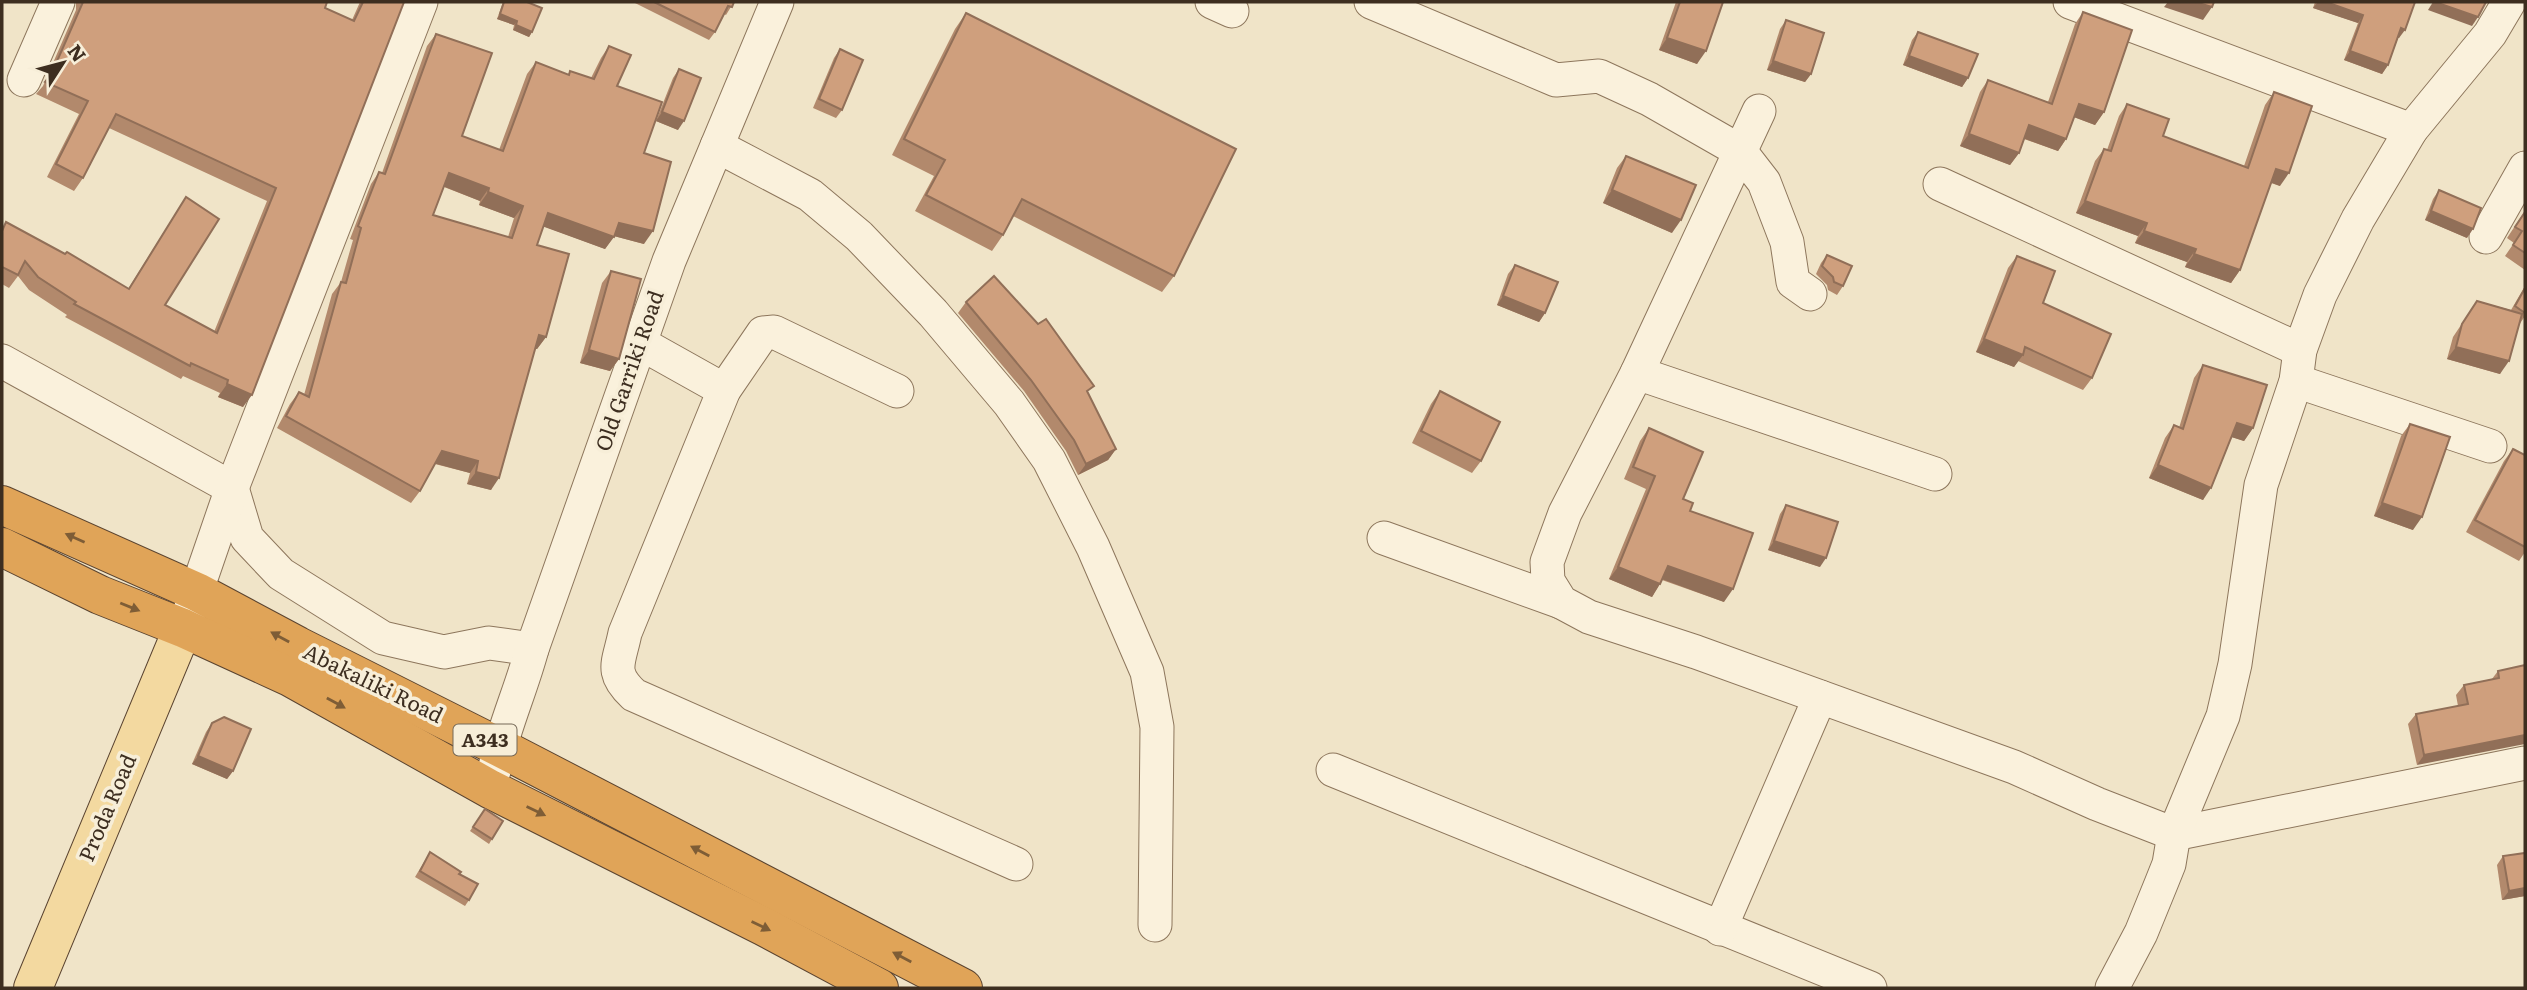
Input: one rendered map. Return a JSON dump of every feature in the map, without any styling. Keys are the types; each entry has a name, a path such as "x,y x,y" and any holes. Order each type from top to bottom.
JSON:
{"highway":[{"name":"Abakaliki Road","path":"2,505 197,592 962,988"},
{"name":"Abakaliki Road","path":"2,547 100,595 183,628 290,677 490,789 763,926 878,988"}],"main road":[{"name":"Proda Road","path":"33,988 183,628"}],"street":[{"path":"23,80 58,2"},
{"path":"183,628 232,488 421,2"},
{"name":"Old Garriki Road","path":"490,789 499,747 521,691 532,649 669,261 777,2"},
{"path":"1371,2 1556,80 1599,76 1649,99 1740,151 1764,182 1787,242 1793,282 1810,294"},
{"path":"2070,2 2412,130"},
{"path":"2112,988 2141,933 2161,884 2169,864 2174,834 2223,716 2235,664 2261,485 2331,272 2358,219 2412,130 2490,34 2509,2"},
{"path":"1561,602 1548,582 1547,562 1565,513 1637,373 1759,111"},
{"path":"717,146 810,195 859,236 933,313 992,383 1049,460 1093,547 1147,672 1157,727 1155,925"},
{"path":"2486,237 2525,168"},
{"path":"1940,184 2298,366 2490,446"},
{"path":"897,391 774,332 763,333 724,390 625,633 617,670 621,683 634,695 1016,864"},
{"path":"640,343 724,390"},
{"path":"2,360 232,488 247,538 281,574 383,638 444,652 489,643 532,649"},
{"path":"1637,373 1935,474"},
{"path":"1384,538 1561,602 1589,617 1696,652 2014,767 2174,834 2525,763"},
{"path":"1720,929 1820,698"},
{"path":"1333,770 1870,988"}],"building":[{"path":"83,2 327,2 325,8 354,21 363,2 404,2 252,395 227,384 228,380 191,363 190,366 74,304 76,302 38,277 25,261 18,275 2,267 2,231 6,222 65,254 67,252 129,289 186,197 219,219 165,305 217,333 276,188 116,114 83,178 56,164 88,101 45,82 51,75"},
{"path":"504,2 527,2 542,8 532,32 516,25 517,21 500,14"},
{"path":"654,2 734,2 732,7 728,6 715,32"},
{"path":"1680,2 1723,2 1706,51 1667,38"},
{"path":"2195,2 2214,2 2212,7"},
{"path":"2326,2 2415,2 2405,30 2401,28 2388,65 2350,51 2363,15"},
{"path":"2435,2 2486,2 2478,17"},
{"path":"2083,12 2132,30 2104,112 2079,104 2066,139 2029,125 2019,153 1969,134 1988,80 2052,104"},
{"path":"966,13 1236,149 1174,276 1022,199 1003,235 926,195 945,160 904,139"},
{"path":"1786,20 1824,33 1811,74 1773,61"},
{"path":"1918,32 1978,54 1968,78 1909,56"},
{"path":"436,34 492,53 462,136 503,151 536,62 569,75 570,71 594,79 609,46 631,55 617,86 662,102 644,153 671,162 653,231 619,223 614,237 548,213 537,245 569,254 546,337 539,335 499,478 476,472 478,461 442,451 420,491 286,416 299,392 309,397 341,282 346,283 361,228 358,226 379,172 385,174","holes":["449,173 489,188 488,192 523,206 512,238 433,215"]},
{"path":"840,49 863,60 842,110 819,99"},
{"path":"679,69 701,78 684,121 662,112"},
{"path":"2274,92 2312,106 2289,173 2276,169 2240,270 2194,254 2196,249 2144,231 2147,223 2085,201 2104,149 2111,151 2127,104 2169,119 2163,136 2248,168"},
{"path":"1626,156 1696,185 1681,220 1612,190"},
{"path":"2439,190 2481,208 2473,229 2431,211"},
{"path":"2525,212 2525,253 2513,245 2522,231 2515,227"},
{"path":"1827,255 1852,266 1843,286 1834,282 1833,277 1822,266"},
{"path":"2017,256 2055,271 2043,303 2111,334 2092,378 2025,347 2023,355 1984,339"},
{"path":"1515,265 1558,282 1545,313 1503,296"},
{"path":"611,271 641,279 619,359 589,350"},
{"path":"994,276 1038,324 1046,319 1094,386 1087,391 1116,449 1086,464 1074,440 1031,380 966,302"},
{"path":"2525,288 2525,313 2515,306"},
{"path":"2477,301 2522,314 2509,361 2456,347 2462,324"},
{"path":"2203,365 2267,385 2253,428 2237,423 2211,488 2158,465 2174,425 2183,429"},
{"path":"1440,391 1500,422 1481,461 1421,431"},
{"path":"2410,424 2450,437 2422,517 2382,503"},
{"path":"1649,428 1703,452 1683,499 1693,503 1690,511 1753,533 1733,589 1668,566 1660,584 1618,567 1655,476 1633,467"},
{"path":"2513,449 2525,455 2525,547 2475,520"},
{"path":"1786,505 1838,522 1826,558 1774,541"},
{"path":"2525,665 2525,735 2424,755 2416,714 2468,704 2464,685 2499,678 2498,671"},
{"path":"224,717 251,729 233,771 198,756 212,723"},
{"path":"485,809 503,821 492,839 473,827"},
{"path":"430,852 461,872 459,874 478,884 469,900 420,871"},
{"path":"2525,853 2525,888 2509,891 2503,856"}]}
